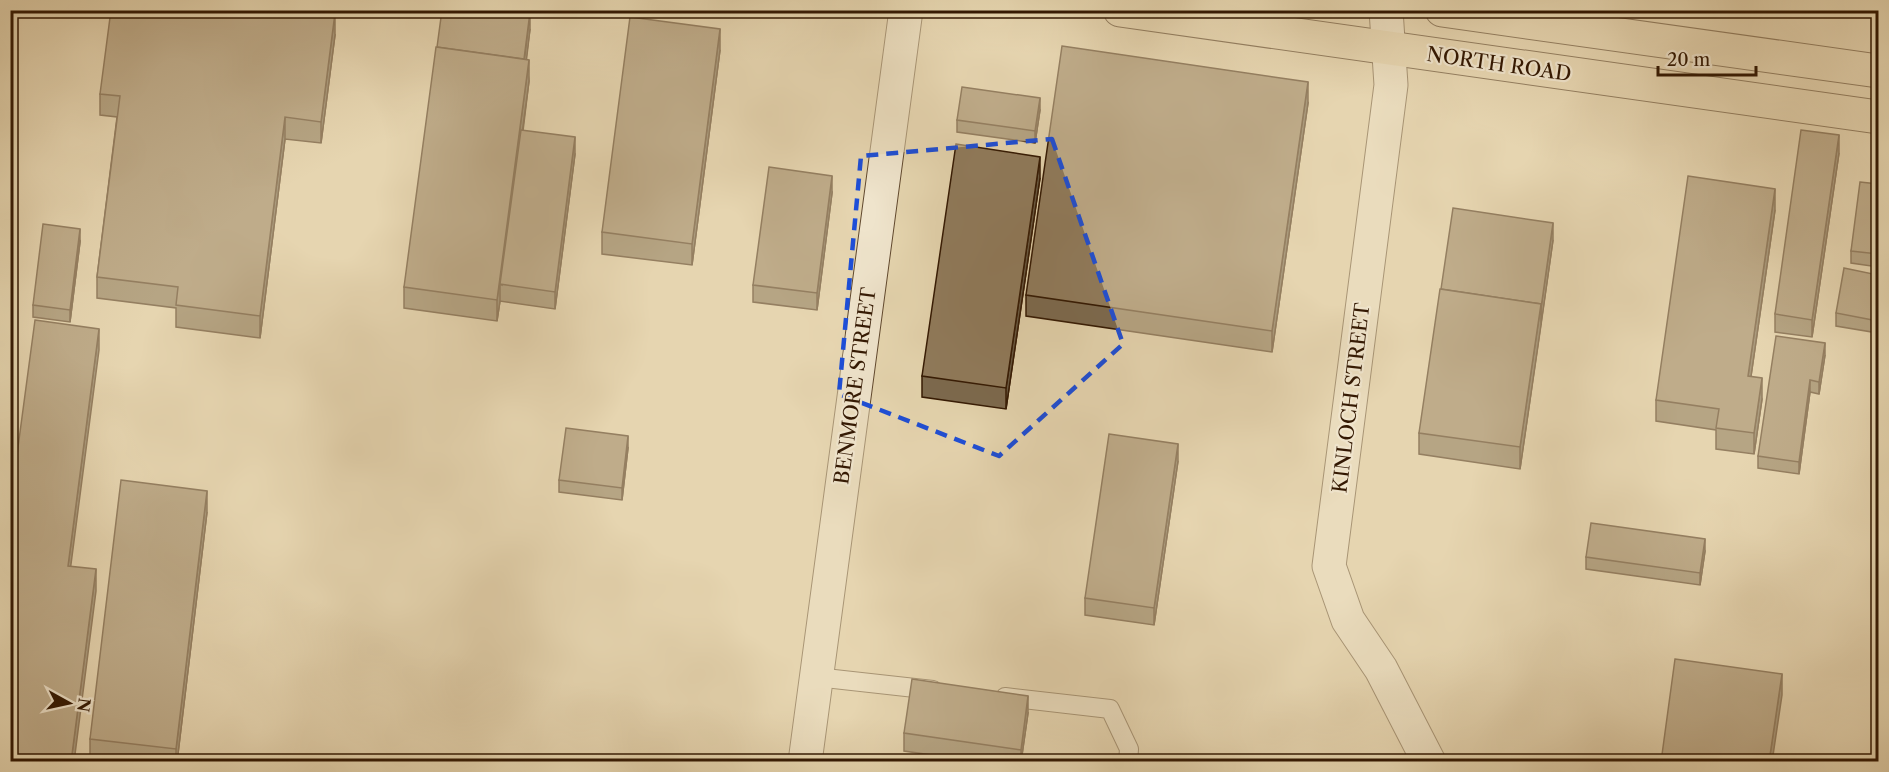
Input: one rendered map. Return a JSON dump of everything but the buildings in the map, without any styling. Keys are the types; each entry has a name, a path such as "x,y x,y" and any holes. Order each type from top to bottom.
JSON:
{"main road":[{"name":"NORTH ROAD","path":"1120,10 1878,117"},
{"path":"1443,10 1878,71"}],"street":[{"name":"BENMORE STREET","path":"805,762 906,10"},
{"name":"KINLOCH STREET","path":"1386,10 1391,85 1329,566 1347,620 1381,669 1429,762"}],"lane":[{"path":"816,677 945,691"},
{"path":"992,696 1110,709 1129,749 1128,762"}],"highlighted area":[{"path":"1052,139 1123,344 999,456 839,394 861,156"}]}
